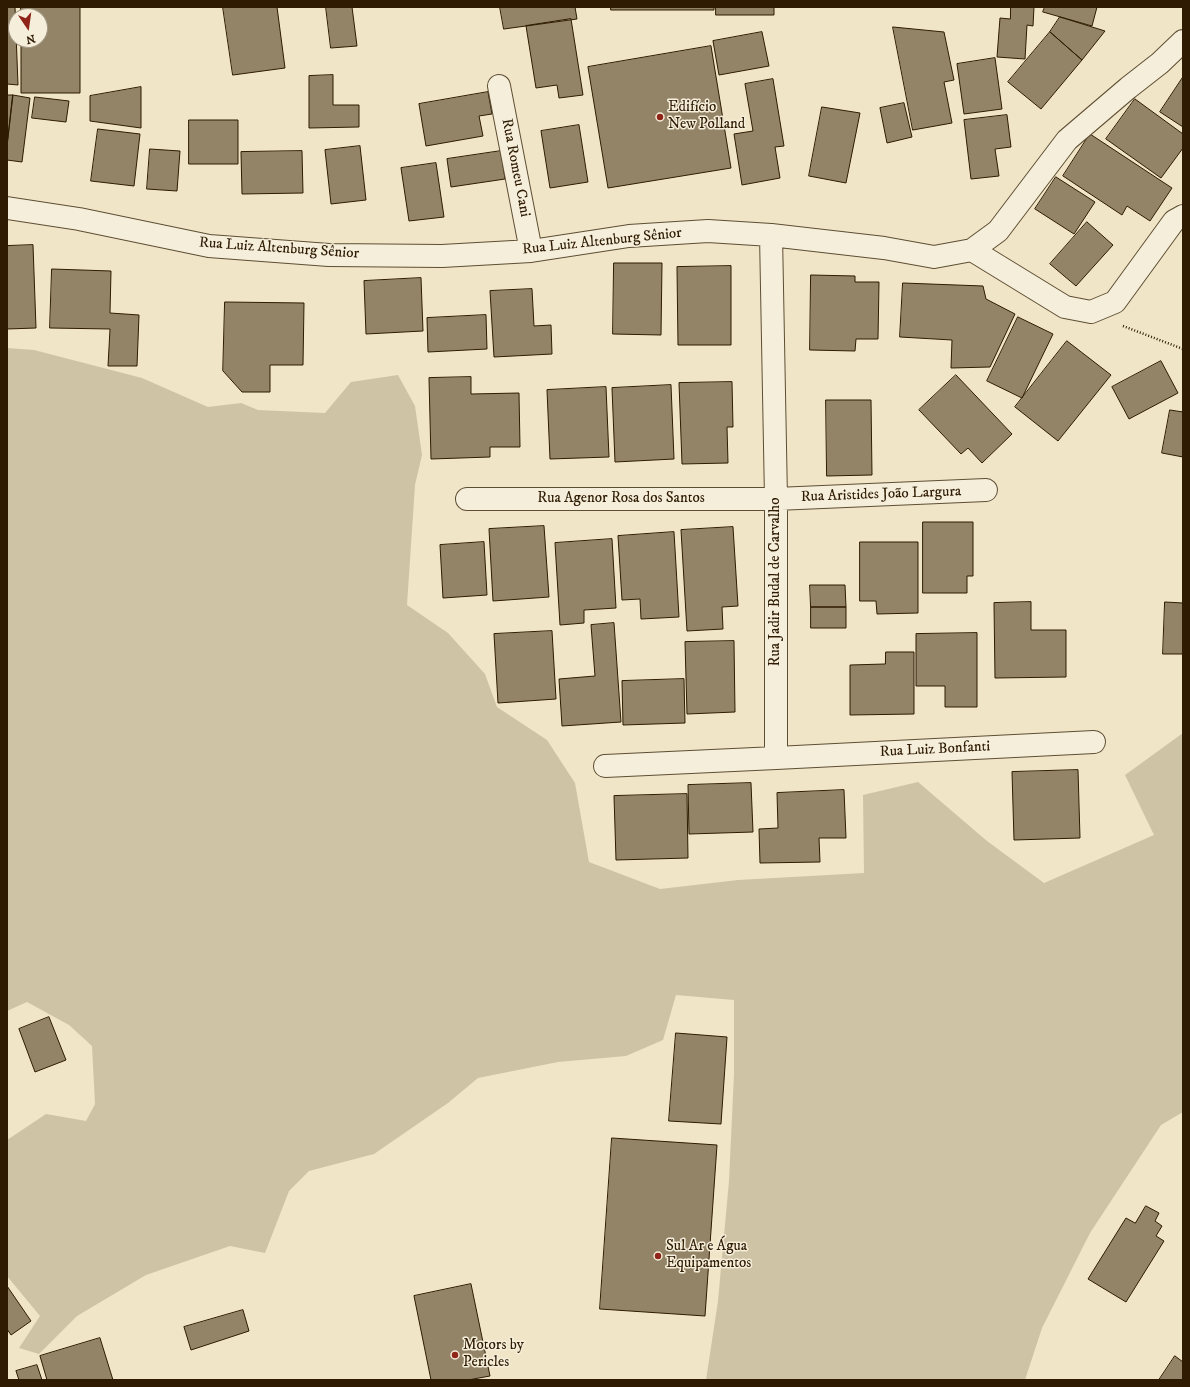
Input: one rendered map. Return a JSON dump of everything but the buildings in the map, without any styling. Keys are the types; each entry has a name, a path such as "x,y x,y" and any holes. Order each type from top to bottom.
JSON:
{"street":[{"name":"Rua Luiz Altenburg Sênior","path":"7,208 79,219 209,246 328,255 442,256 531,251 629,236 708,231 771,235 884,248 934,257 972,250 998,231 1067,140 1160,63 1183,41"},
{"name":"Rua Romeu Cani","path":"499,86 531,251"},
{"path":"972,250 1065,307 1091,312 1114,302 1174,220 1183,216"},
{"name":"Rua Jadir Budal de Carvalho","path":"771,235 776,499 776,758"},
{"name":"Rua Aristides João Largura","path":"776,499 986,490"},
{"name":"Rua Agenor Rosa dos Santos","path":"467,499 776,499"},
{"name":"Rua Luiz Bonfanti","path":"776,758 1094,742"},
{"path":"606,766 776,758"}],"path":[{"path":"1125,327 1183,349"}],"shaded area":[{"path":"7,348 34,350 142,378 208,407 241,403 258,410 325,413 351,382 398,375 415,406 422,455 415,485 407,605 448,633 485,674 497,707 547,740 575,783 589,862 660,889 738,880 864,873 863,795 918,782 987,841 1044,883 1154,835 1125,775 1183,733 1183,1112 1161,1125 1090,1233 1042,1328 1025,1380 706,1380 718,1301 729,1181 734,1074 734,1000 676,995 663,1040 626,1056 558,1062 478,1078 448,1103 374,1154 309,1171 289,1191 265,1253 230,1246 146,1275 77,1316 39,1354 19,1348 40,1316 7,1276 7,1140 46,1114 86,1121 95,1104 92,1046 69,1025 27,1002 7,1011"}],"place":[{"name":"Edifício New Polland","path":"660,117"},
{"name":"Sul Ar e Água Equipamentos","path":"658,1256"},
{"name":"Motors by Pericles","path":"455,1355"}]}
